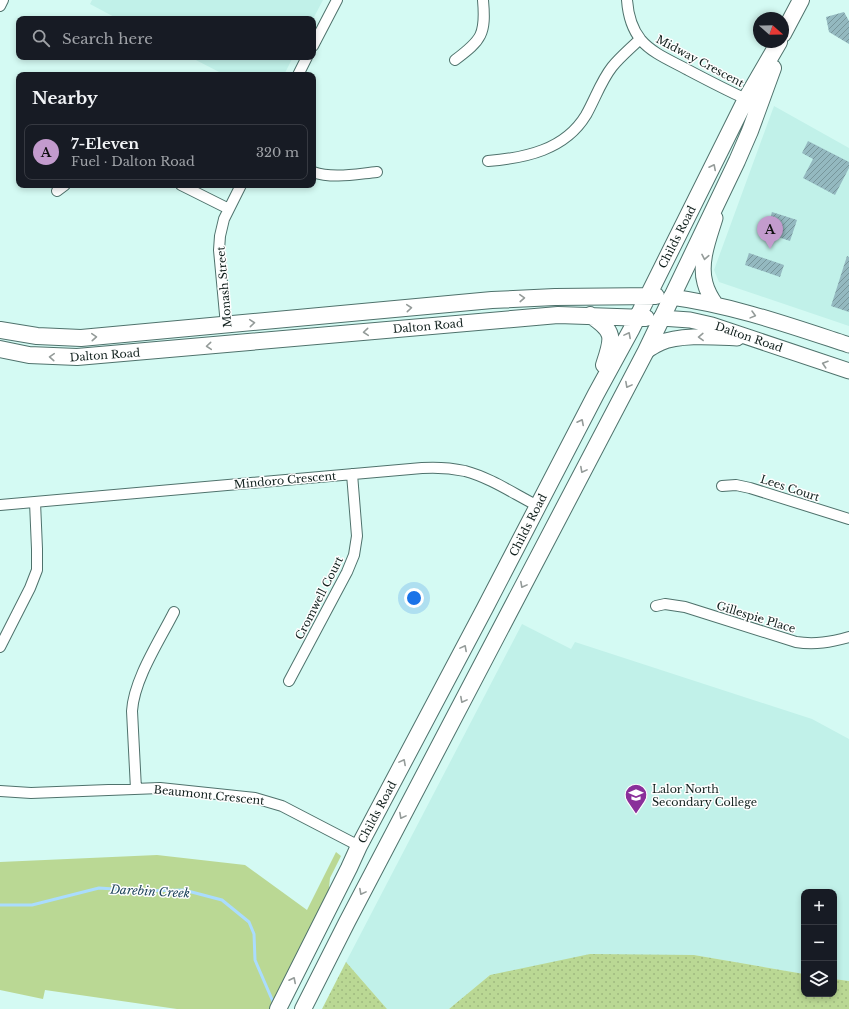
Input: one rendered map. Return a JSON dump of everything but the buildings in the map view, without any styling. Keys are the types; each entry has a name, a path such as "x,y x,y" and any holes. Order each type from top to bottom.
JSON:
{"main road":[{"name":"Childs Road","path":"789,24 802,0"},
{"name":"Childs Road","path":"789,26 791,20"},
{"name":"Childs Road","path":"303,1009 380,858 646,351 750,132 752,102 775,48"},
{"name":"Childs Road","path":"278,1009 359,846 637,317 729,133 752,102 780,48"},
{"path":"729,133 741,129 750,132"},
{"path":"716,305 705,283 703,270 710,235 722,192"},
{"name":"Dalton Road","path":"0,330 38,336 80,338 492,300 555,297 647,296 671,297 716,305 849,345"},
{"name":"Dalton Road","path":"0,349 29,355 77,357 558,315 590,315 690,320 712,325 849,371"},
{"path":"590,315 603,324 609,331 611,337 610,348 596,394"},
{"name":"Monash Street","path":"226,325 228,345"},
{"path":"646,351 660,342 672,339 702,337 754,339"},
{"name":"Mindoro Crescent","path":"538,506 559,517"},
{"name":"Beaumont Crescent","path":"359,846 380,858"}],"street":[{"path":"0,6 3,0"},
{"path":"316,40 337,0"},
{"path":"455,60 474,45 482,32 484,19 483,0"},
{"name":"Midway Crescent","path":"627,0 631,22 640,39 648,48 752,102"},
{"path":"488,161 530,155 549,148 563,140 585,117 613,66 640,39"},
{"path":"300,72 306,60"},
{"path":"316,173 332,176 377,172"},
{"path":"187,188 229,210"},
{"name":"Monash Street","path":"226,325 219,250 221,227 240,188"},
{"name":"Mindoro Crescent","path":"0,506 438,467 475,474 538,506"},
{"name":"Cromwell Court","path":"289,681 347,572 354,555 357,536 352,474"},
{"name":"Lees Court","path":"722,486 736,485 750,488 849,519"},
{"path":"0,647 30,588 37,570 38,549 35,502"},
{"name":"Gillespie Place","path":"656,606 666,604 685,607 796,642 808,644 822,644 849,637"},
{"path":"136,789 132,702 138,681 174,612"},
{"name":"Beaumont Crescent","path":"0,791 30,793 172,789 255,798 288,809 359,846"}],"shaded area":[{"path":"92,0 323,0 315,16 112,16 90,4"},
{"path":"196,60 292,60 286,72 219,72"},
{"path":"774,106 849,148 849,326 719,282 714,270"},
{"name":"Lalor North Secondary College","path":"522,624 571,649 575,642 812,719 849,739 849,981 837,979 837,889 801,889 801,973 694,955 490,975 449,1009 387,1009 346,962"}],"green space":[{"path":"336,852 341,856 330,878 328,897 273,1009 177,1009 45,990 43,999 0,990 0,862 157,855 245,865 307,910"},
{"path":"590,954 694,955 801,973 801,997 837,997 837,979 849,981 849,1009 449,1009 490,975"},
{"path":"346,962 387,1009 322,1009"}],"waterway":[{"name":"Darebin Creek","path":"0,905 32,905 99,888 143,891 184,890 222,900 249,922 254,934 255,960 274,1004"}],"place":[{"name":"7-Eleven","path":"770,249"},
{"name":"Lalor North Secondary College","path":"636,814"}]}
